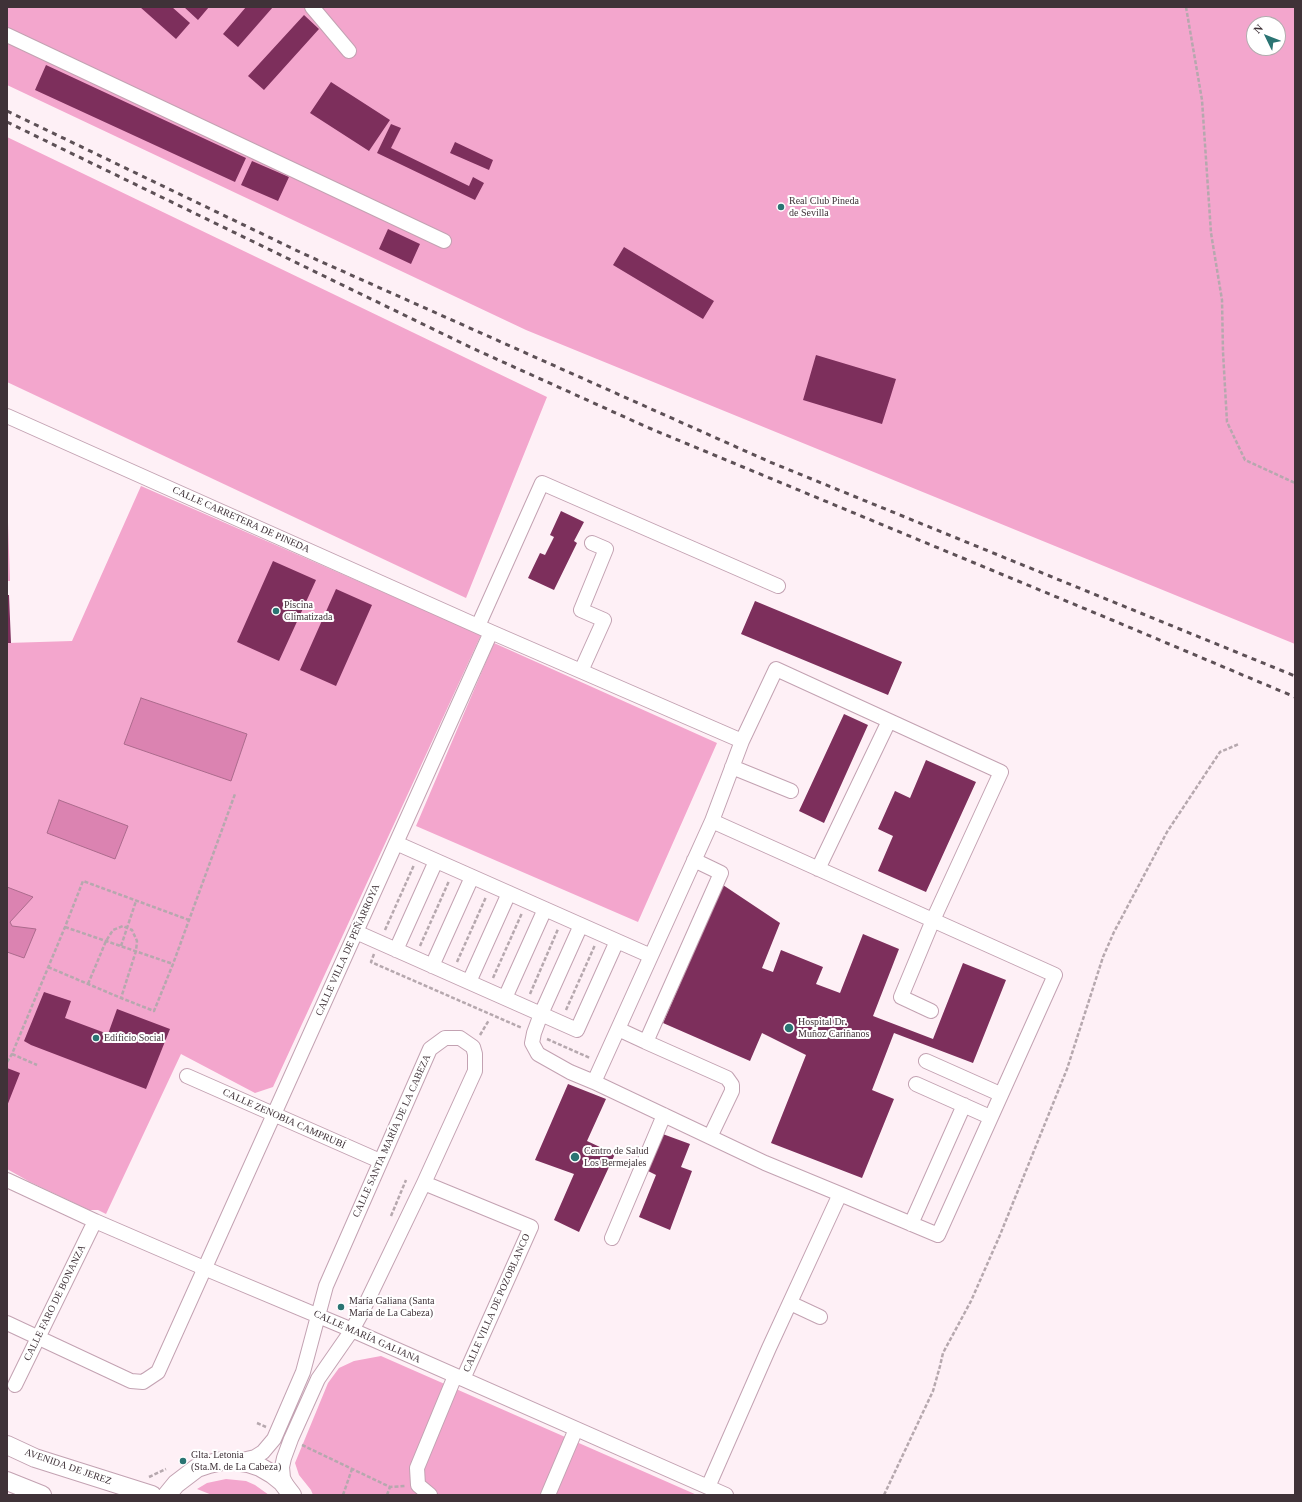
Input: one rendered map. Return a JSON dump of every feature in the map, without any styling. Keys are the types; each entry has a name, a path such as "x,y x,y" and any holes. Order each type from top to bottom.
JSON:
{"main road":[{"name":"AVENIDA DE JEREZ","path":"7,1445 35,1458 152,1495"},
{"path":"168,1495 176,1484 197,1468 222,1461 248,1463 260,1467 277,1478 291,1493"},
{"path":"7,1481 42,1495"}],"street":[{"path":"312,7 349,51"},
{"path":"7,34 444,241"},
{"name":"CALLE CARRETERA DE PINEDA","path":"7,416 491,632 742,741"},
{"path":"476,625 542,483 778,586"},
{"path":"581,671 604,620 581,610 606,549 592,543"},
{"name":"CALLE VILLA DE PEÑARROYA","path":"38,1337 131,1381 144,1382 158,1372 491,632"},
{"path":"594,1082 712,821 742,741 776,669 1000,772 933,920 901,997 931,1011"},
{"path":"818,869 889,721"},
{"path":"732,766 791,791"},
{"path":"581,925 534,1033 532,1043 538,1054 570,1072 765,1163 938,1235 1054,975 712,821"},
{"path":"396,843 651,956"},
{"path":"646,1042 721,873 694,860"},
{"path":"396,950 436,861"},
{"path":"432,966 472,877"},
{"path":"469,982 508,893"},
{"path":"505,998 545,909"},
{"path":"356,932 577,1030 617,941"},
{"path":"618,1030 727,1078 732,1085 732,1091 710,1137"},
{"name":"CALLE SANTA MARÍA DE LA CABEZA","path":"235,1461 255,1457 263,1452 272,1442 303,1372 317,1315 326,1286 430,1049 445,1038 460,1038 473,1047 475,1054 475,1071 424,1183 352,1330 318,1379 287,1449 282,1467 283,1478 291,1493"},
{"path":"926,1061 1000,1094"},
{"name":"CALLE ZENOBIA CAMPRUBÍ","path":"187,1076 380,1160"},
{"path":"916,1084 990,1116"},
{"path":"911,1224 964,1105"},
{"path":"612,1238 664,1115"},
{"name":"CALLE MARÍA GALIANA","path":"7,1180 95,1221 352,1330 710,1490 726,1495"},
{"name":"CALLE VILLA DE POZOBLANCO","path":"418,1485 417,1468 530,1227 424,1183"},
{"path":"710,1490 790,1303 840,1194"},
{"name":"CALLE FARO DE BONANZA","path":"15,1385 95,1221"},
{"path":"790,1303 820,1317"},
{"path":"7,1323 38,1337"},
{"path":"548,1495 576,1429"},
{"path":"418,1485 430,1495"}],"path":[{"path":"1186,7 1202,100 1211,233 1222,300 1227,422 1245,460 1295,482"},
{"path":"884,1495 933,1392 943,1352 971,1300 1000,1235 1067,1069 1103,957 1114,932 1167,832 1220,752 1239,744"},
{"path":"48,967 154,1011 173,964 235,794"},
{"path":"406,977 454,869"},
{"path":"7,1062 10,1060 66,927 83,881 189,920"},
{"path":"444,994 492,885"},
{"path":"121,946 136,901"},
{"path":"479,1009 527,901"},
{"path":"516,1025 564,917"},
{"path":"88,984 106,941 113,930 123,926 128,928 136,935 138,941 121,998"},
{"path":"66,927 173,964"},
{"path":"552,1041 600,933"},
{"path":"12,1054 37,1066"},
{"path":"302,1444 390,1487 418,1485"},
{"path":"146,1478 172,1466"},
{"path":"343,1495 352,1468"},
{"path":"387,1495 390,1487"}],"shaded area":[{"name":"Real Club Pineda de Sevilla","path":"7,7 1295,7 1295,644 526,330 7,85"},
{"path":"7,137 547,397 466,598 7,382"},
{"path":"141,486 481,635 273,1087 255,1093 181,1054 106,1214 98,1210 89,1210 30,1182 7,1169 7,643 72,641"},
{"path":"7,493 10,581 7,581"},
{"path":"494,643 717,743 638,922 416,826"},
{"path":"141,698 247,734 231,781 124,744"},
{"path":"59,800 128,826 115,859 47,833"},
{"path":"7,887 33,897 10,922 12,926 36,929 24,958 7,952"},
{"path":"381,1356 697,1495 313,1495 311,1490 299,1475 295,1463 328,1383 339,1368 354,1361"},
{"path":"226,1479 246,1481 255,1485 269,1495 212,1495 197,1489 207,1483"}],"building":[{"path":"140,7 172,7 190,23 176,39"},
{"path":"184,7 209,7 198,20"},
{"path":"246,7 273,7 238,47 223,34"},
{"path":"304,15 319,29 264,90 248,76"},
{"path":"46,65 246,158 235,182 35,90"},
{"path":"331,82 390,120 369,151 310,113"},
{"path":"391,124 401,128 391,148 469,186 473,177 484,183 475,200 377,153"},
{"path":"455,142 493,160 489,170 450,153"},
{"path":"252,161 289,177 278,201 241,185"},
{"path":"388,229 420,244 411,264 379,249"},
{"path":"624,247 714,301 703,319 613,265"},
{"path":"816,355 896,379 882,424 803,400"},
{"path":"561,511 584,522 574,541 577,543 554,590 528,578 540,553 545,555 554,537 550,535"},
{"name":"Piscina Climatizada","path":"273,561 316,580 279,661 237,642"},
{"name":"Piscina Climatizada","path":"336,589 372,605 336,686 300,670"},
{"path":"7,595 9,595 11,643 7,643"},
{"path":"755,601 902,662 888,695 741,634"},
{"path":"844,714 868,725 824,823 799,811"},
{"path":"926,760 976,782 926,892 878,871 893,836 878,829 895,791 910,798"},
{"name":"Hospital Dr. Muñoz Cariñanos","path":"723,885 780,923 762,968 773,972 781,950 823,967 816,984 840,993 863,934 899,949 873,1016 933,1039 963,963 1006,980 973,1063 894,1033 872,1090 894,1099 862,1178 771,1143 806,1055 762,1033 750,1061 663,1023"},
{"name":"Edificio Social","path":"44,992 71,1001 65,1018 108,1034 117,1009 170,1029 146,1089 24,1041"},
{"path":"7,1068 20,1073 7,1106"},
{"name":"Centro de Salud Los Bermejales","path":"568,1084 606,1099 587,1141 615,1154 579,1232 554,1220 574,1174 535,1160"},
{"path":"660,1133 690,1144 681,1167 692,1171 670,1230 639,1217 656,1175 646,1170"}],"railway":[{"path":"7,111 304,254 770,462 1295,676"},
{"path":"7,122 472,348 649,428 1295,697"}],"place":[{"name":"Real Club Pineda de Sevilla","path":"781,207"},
{"name":"Piscina Climatizada","path":"276,611"},
{"name":"Hospital Dr. Muñoz Cariñanos","path":"789,1028"},
{"name":"Edificio Social","path":"96,1038"},
{"name":"Centro de Salud Los Bermejales","path":"575,1157"},
{"name":"María Galiana (Santa María de La Cabeza)","path":"341,1307"},
{"name":"Glta. Letonia (Sta.M. de La Cabeza)","path":"183,1461"}]}
